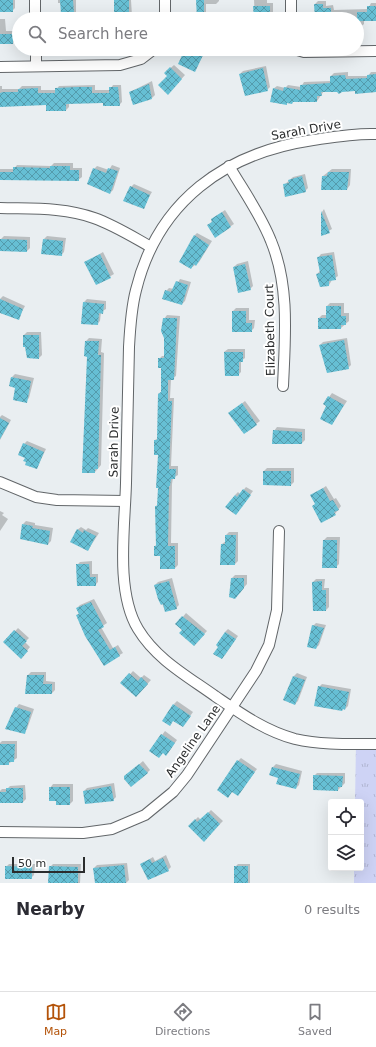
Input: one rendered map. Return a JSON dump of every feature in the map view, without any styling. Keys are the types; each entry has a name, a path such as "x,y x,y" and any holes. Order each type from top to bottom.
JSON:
{"street":[{"path":"35,0 35,12"},
{"path":"164,0 164,12"},
{"path":"291,0 291,12"},
{"path":"364,51 376,51"},
{"path":"36,56 36,66"},
{"path":"0,67 120,65 141,59 145,56"},
{"name":"Sarah Drive","path":"376,134 334,137 290,143 262,151 229,166 200,186 184,201 170,218 152,247 136,289 132,311 129,347 126,501 126,587 129,608 137,628 145,640 165,660 262,726 295,739 316,743 376,744"},
{"name":"Elizabeth Court","path":"229,166 265,227 278,261 284,297 283,386"},
{"path":"0,208 42,209 72,212 106,223 152,247"},
{"path":"0,482 36,497 57,500 126,501"},
{"name":"Angeline Lane","path":"0,832 83,833 104,830 132,822 145,815 173,792 187,775 256,671 273,631 278,588 278,531"}],"green space":[{"path":"356,744 376,744 376,883 354,883 354,871 364,871 364,799 355,799"}],"building":[{"path":"0,0 13,0 13,12 0,12"},
{"path":"60,0 73,0 74,12 61,12"},
{"path":"114,0 129,0 129,12 114,12"},
{"path":"196,0 204,0 204,12 197,12"},
{"path":"314,4 323,4 323,8 331,8 331,12 315,12"},
{"path":"253,6 270,6 270,12 253,12"},
{"path":"367,6 376,6 376,21 364,21 364,12 367,12"},
{"path":"0,34 12,34 12,44 0,44"},
{"path":"182,56 203,56 195,72 178,64"},
{"path":"170,67 182,79 168,95 158,85 167,76 164,73"},
{"path":"263,68 268,91 245,96 239,74"},
{"path":"376,74 376,92 355,94 355,91 342,92 339,94 337,92 321,92 322,96 317,96 317,102 293,102 292,104 287,103 287,105 270,102 273,88 283,91 284,87 300,90 300,85 330,83 330,76 345,75 346,79 367,78 367,75"},
{"path":"149,84 152,99 133,105 129,92"},
{"path":"92,87 92,93 109,93 109,87 118,87 120,106 103,106 103,103 66,104 66,111 46,111 46,105 0,107 0,93 3,92 18,92 18,89 38,88 38,93 55,93 55,88"},
{"path":"50,166 70,166 70,170 79,170 79,181 0,180 0,172 13,172 13,167 50,168"},
{"path":"93,168 106,173 108,168 118,171 110,194 87,184"},
{"path":"328,172 349,172 347,190 321,190 322,176 327,176"},
{"path":"302,176 306,192 285,197 283,184 289,183 288,180"},
{"path":"130,186 150,195 144,209 123,201"},
{"path":"321,211 330,233 321,236"},
{"path":"222,212 231,227 215,238 207,225 212,222 211,219"},
{"path":"194,235 209,245 196,266 194,264 191,269 179,262"},
{"path":"0,239 27,240 27,252 0,251"},
{"path":"43,239 63,241 62,256 41,254"},
{"path":"100,254 111,278 96,285 84,262"},
{"path":"332,255 336,280 329,281 329,286 320,287 316,274 320,273 317,257"},
{"path":"245,264 251,290 238,293 233,267"},
{"path":"176,281 188,285 182,305 162,299 165,290 171,292"},
{"path":"0,299 23,309 19,320 0,313"},
{"path":"83,302 104,304 103,314 99,313 98,325 81,324"},
{"path":"326,306 341,306 341,316 346,316 346,325 341,325 341,329 318,329 318,318 326,318"},
{"path":"232,311 246,311 246,323 252,323 252,332 232,332"},
{"path":"163,318 177,318 174,380 168,380 168,401 172,401 169,469 176,469 175,479 171,479 169,486 168,546 175,546 175,569 160,569 160,556 154,556 154,546 156,546 155,506 157,506 158,488 156,488 158,455 154,455 154,440 157,440 158,394 161,392 161,368 158,368 158,358 164,358 164,338 161,331"},
{"path":"23,335 39,335 39,359 27,358 25,347 23,347"},
{"path":"344,340 349,369 327,373 319,345"},
{"path":"85,341 99,341 98,355 101,355 98,469 95,469 95,473 82,473 87,357 84,356"},
{"path":"224,352 243,352 243,362 239,362 239,376 225,376"},
{"path":"11,377 31,381 27,403 13,400 15,388 9,386"},
{"path":"328,396 344,405 332,425 320,419 326,406 323,404"},
{"path":"242,403 257,425 244,434 228,413"},
{"path":"0,418 9,423 0,439"},
{"path":"273,430 302,432 302,444 272,444"},
{"path":"23,443 44,452 37,469 25,465 26,462 23,461 25,458 18,455"},
{"path":"263,471 291,471 291,486 263,485"},
{"path":"323,488 330,501 333,500 339,510 334,512 336,515 321,523 312,506 315,504 310,495"},
{"path":"243,489 251,495 236,515 225,507 235,495 237,497"},
{"path":"22,524 33,526 32,528 50,531 48,545 20,539"},
{"path":"77,529 83,533 84,530 96,536 88,551 70,542"},
{"path":"225,535 236,535 235,565 220,565 221,544 225,544"},
{"path":"323,540 337,540 337,568 322,568"},
{"path":"76,564 89,564 90,577 96,577 96,586 77,586"},
{"path":"231,578 244,578 244,588 235,599 229,597"},
{"path":"169,581 177,609 165,612 163,604 161,605 158,599 154,585"},
{"path":"322,581 322,590 326,590 326,611 313,611 312,582"},
{"path":"91,602 104,627 98,630 110,650 115,647 120,656 104,666 85,636 76,615 79,614 76,608"},
{"path":"182,616 205,634 194,646 179,633 182,630 175,624"},
{"path":"312,625 324,628 316,649 307,647"},
{"path":"14,630 27,641 22,646 28,651 21,659 3,642"},
{"path":"225,632 236,639 222,659 213,654 218,647 216,645"},
{"path":"129,673 138,681 141,677 148,684 136,697 120,683"},
{"path":"27,675 44,675 43,684 52,684 52,694 25,694"},
{"path":"293,676 305,680 295,705 283,700"},
{"path":"318,686 349,692 345,710 343,709 342,711 314,706"},
{"path":"173,704 191,716 183,727 173,721 170,726 162,721"},
{"path":"15,707 31,712 25,734 5,729"},
{"path":"161,734 175,743 166,756 163,753 159,758 149,751"},
{"path":"0,744 15,744 14,762 9,762 9,765 0,765"},
{"path":"237,760 255,772 238,796 232,792 228,798 217,790"},
{"path":"139,764 148,773 131,787 124,779 124,776"},
{"path":"272,767 300,774 296,789 276,784 278,778 269,775"},
{"path":"313,775 343,776 342,787 338,787 338,791 313,790"},
{"path":"111,786 114,801 85,804 83,791"},
{"path":"49,787 70,787 70,805 56,805 56,801 49,801"},
{"path":"6,788 23,788 23,803 0,803 0,792 6,792"},
{"path":"208,812 220,824 204,842 188,826 195,819 197,822"},
{"path":"163,858 169,871 148,880 140,864 150,859 152,863"},
{"path":"124,865 126,883 95,883 93,868"},
{"path":"5,866 32,867 32,879 5,879"},
{"path":"49,866 78,867 78,883 48,883"},
{"path":"234,866 248,866 248,883 234,883"}]}
